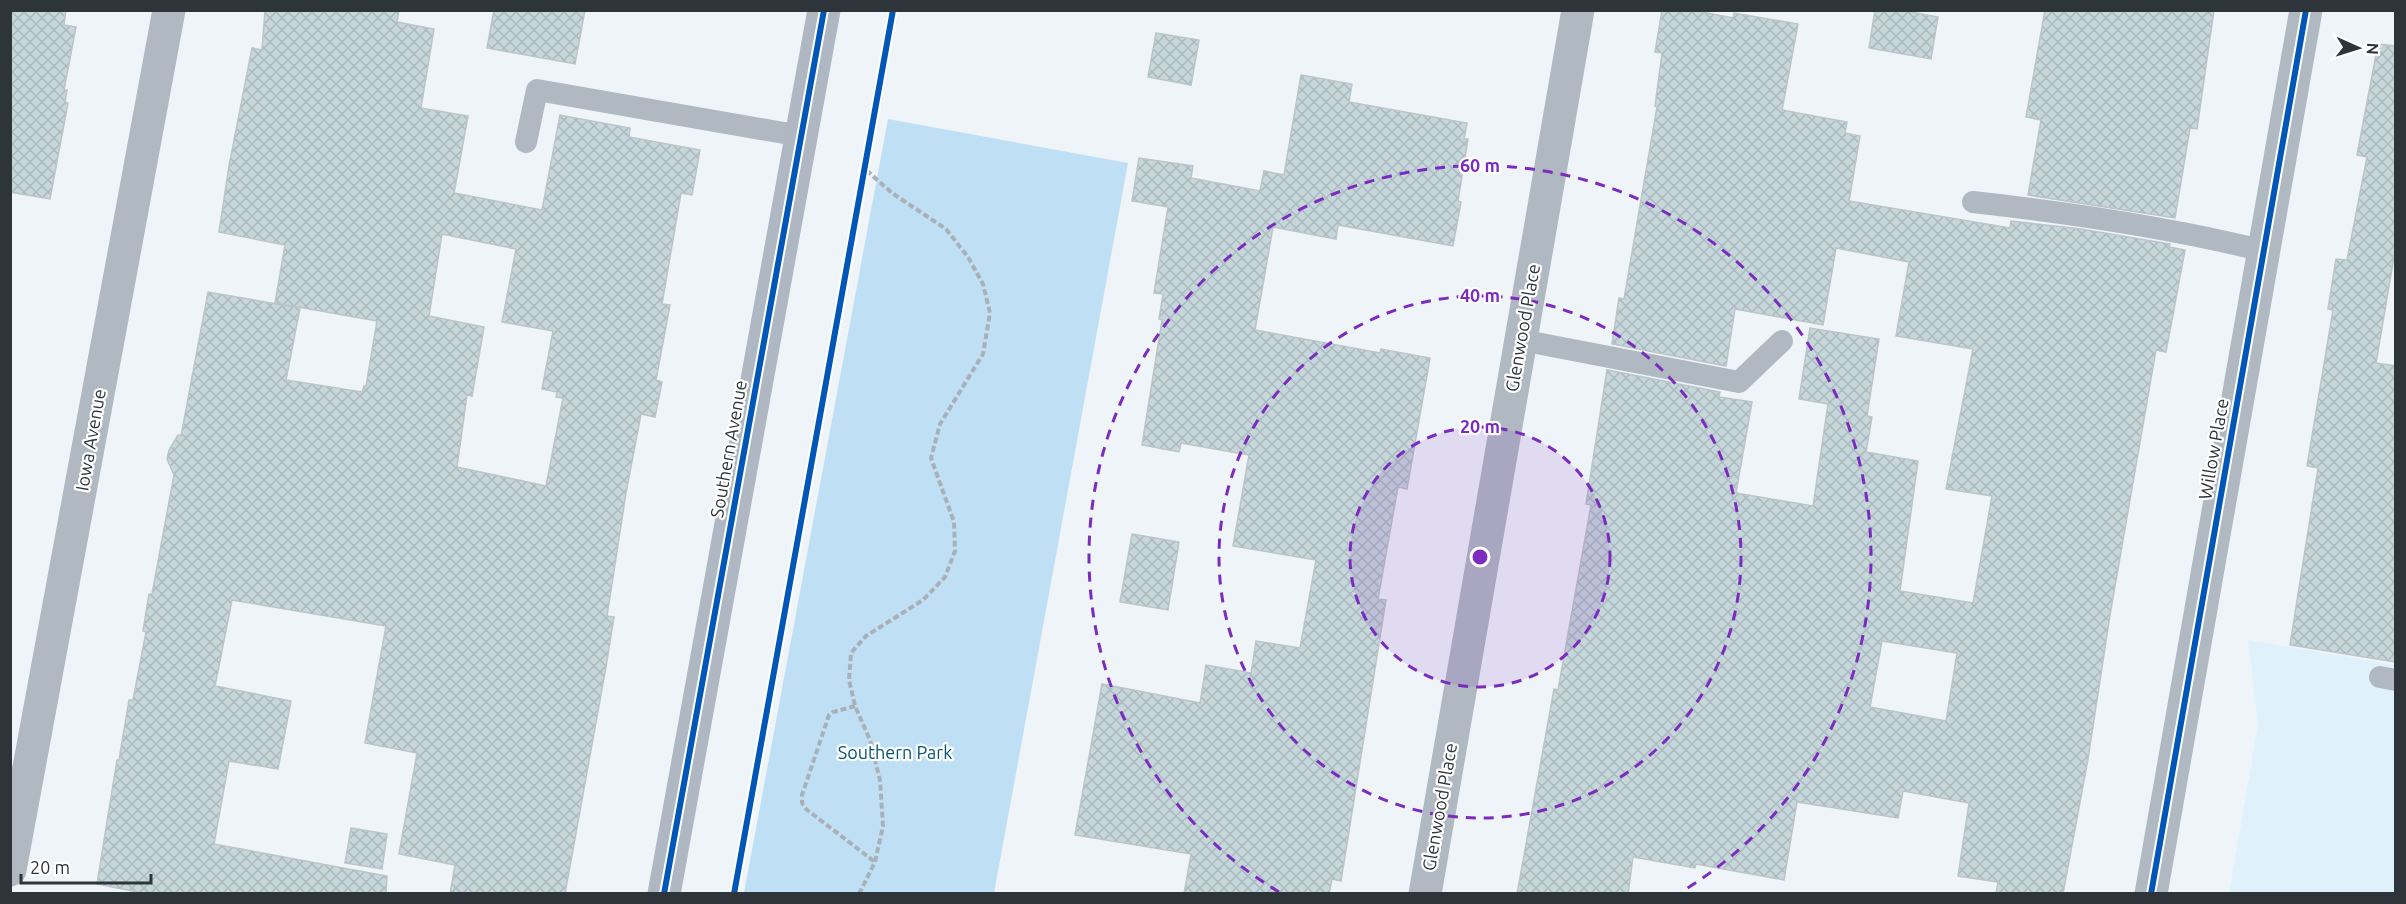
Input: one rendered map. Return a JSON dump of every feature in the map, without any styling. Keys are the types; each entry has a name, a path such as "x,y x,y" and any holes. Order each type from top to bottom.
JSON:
{"street":[{"name":"Iowa Avenue","path":"10,870 169,10"},
{"name":"Southern Avenue","path":"664,894 824,10"},
{"name":"Glenwood Place","path":"1425,894 1578,10"},
{"name":"Willow Place","path":"2151,894 2306,10"}],"lane":[{"path":"526,142 537,90 801,136"},
{"path":"1973,202 2084,215 2264,251"},
{"path":"1521,340 1739,382 1782,341"}],"path":[{"path":"863,180 867,158"},
{"path":"859,894 875,862 883,826 880,780 870,740 855,706 849,680 851,653 866,636 923,600 945,577 955,551 954,522 931,458 940,424 983,354 990,313 982,284 968,257 946,229 892,193 865,169"},
{"path":"855,706 829,715 802,795 802,803 806,809 875,862"}],"shaded area":[{"path":"2248,640 2395,665 2395,893 2229,894 2258,725"}],"green space":[{"name":"Southern Park","path":"888,119 1128,163 994,893 744,893"}],"building":[{"path":"10,10 66,10 64,25 76,27 64,90 67,90 65,102 68,103 50,199 10,192"},
{"path":"265,10 399,10 397,22 434,29 421,108 468,116 454,193 542,210 560,115 630,128 629,137 700,150 692,195 681,193 662,304 670,305 656,380 662,382 655,417 641,414 626,493 607,616 614,617 565,894 450,894 455,865 399,854 417,753 365,743 386,626 232,600 215,686 291,701 278,769 229,761 214,844 387,876 386,894 147,894 97,884 117,760 119,760 129,700 133,700 146,632 143,631 149,594 152,594 174,475 167,459 169,450 178,435 181,436 208,292 300,308 286,380 362,392 366,386 377,321 275,303 285,245 219,232 229,166 252,48 262,50","holes":["442,234 516,249 502,322 553,331 542,389 557,392 556,397 563,398 546,486 457,467 467,395 472,396 484,327 429,316"]},
{"path":"494,10 585,10 575,64 487,48"},
{"path":"1662,10 1692,10 1733,18 1734,13 1798,24 1782,110 1847,122 1845,133 1860,136 1849,201 2010,228 2011,221 2081,229 2170,244 2169,247 2185,250 2166,352 2156,350 2110,615 2088,759 2063,894 1996,894 1998,882 1958,876 1969,803 1903,791 1898,818 1797,802 1784,880 1696,864 1695,868 1633,857 1628,894 1517,894 1554,689 1558,690 1591,505 1586,504 1607,370 1720,392 1719,397 1752,402 1736,493 1813,506 1828,404 1799,399 1810,328 1879,339 1867,416 1872,417 1866,452 1918,461 1900,591 1973,603 1992,496 1946,489 1973,349 1896,336 1909,262 1836,248 1823,325 1735,309 1726,366 1612,344 1619,298 1624,299 1657,107 1655,106 1662,53 1655,52","holes":["1882,641 1957,653 1946,721 1870,707"]},
{"path":"1875,10 1901,10 1938,17 1931,59 1869,48"},
{"path":"2045,10 2214,10 2197,129 2190,128 2175,218 2028,195 2041,120 2026,117"},
{"path":"1156,33 1199,40 1191,85 1148,77"},
{"path":"2378,44 2396,46 2396,245 2376,363 2396,366 2396,662 2290,645 2318,468 2307,466 2333,310 2328,309 2336,259 2347,260 2367,157 2357,155"},
{"path":"1301,75 1352,84 1349,102 1467,123 1464,139 1468,139 1458,201 1461,202 1453,246 1338,225 1336,239 1273,227 1255,330 1380,353 1381,349 1430,358 1407,489 1398,487 1378,599 1386,600 1341,881 1332,879 1329,894 1184,894 1191,854 1075,835 1102,684 1200,703 1206,665 1251,673 1256,641 1300,648 1316,560 1233,546 1249,455 1181,443 1179,452 1142,445 1162,320 1159,319 1163,294 1154,293 1168,207 1132,201 1139,158 1193,166 1191,178 1260,191 1264,171 1284,175"},
{"path":"1132,534 1179,542 1168,610 1120,602"},
{"path":"351,828 387,834 382,869 345,863"}],"cycle path":[{"path":"664,894 824,10"},
{"path":"734,894 893,10"},
{"path":"2151,894 2306,10"}]}
